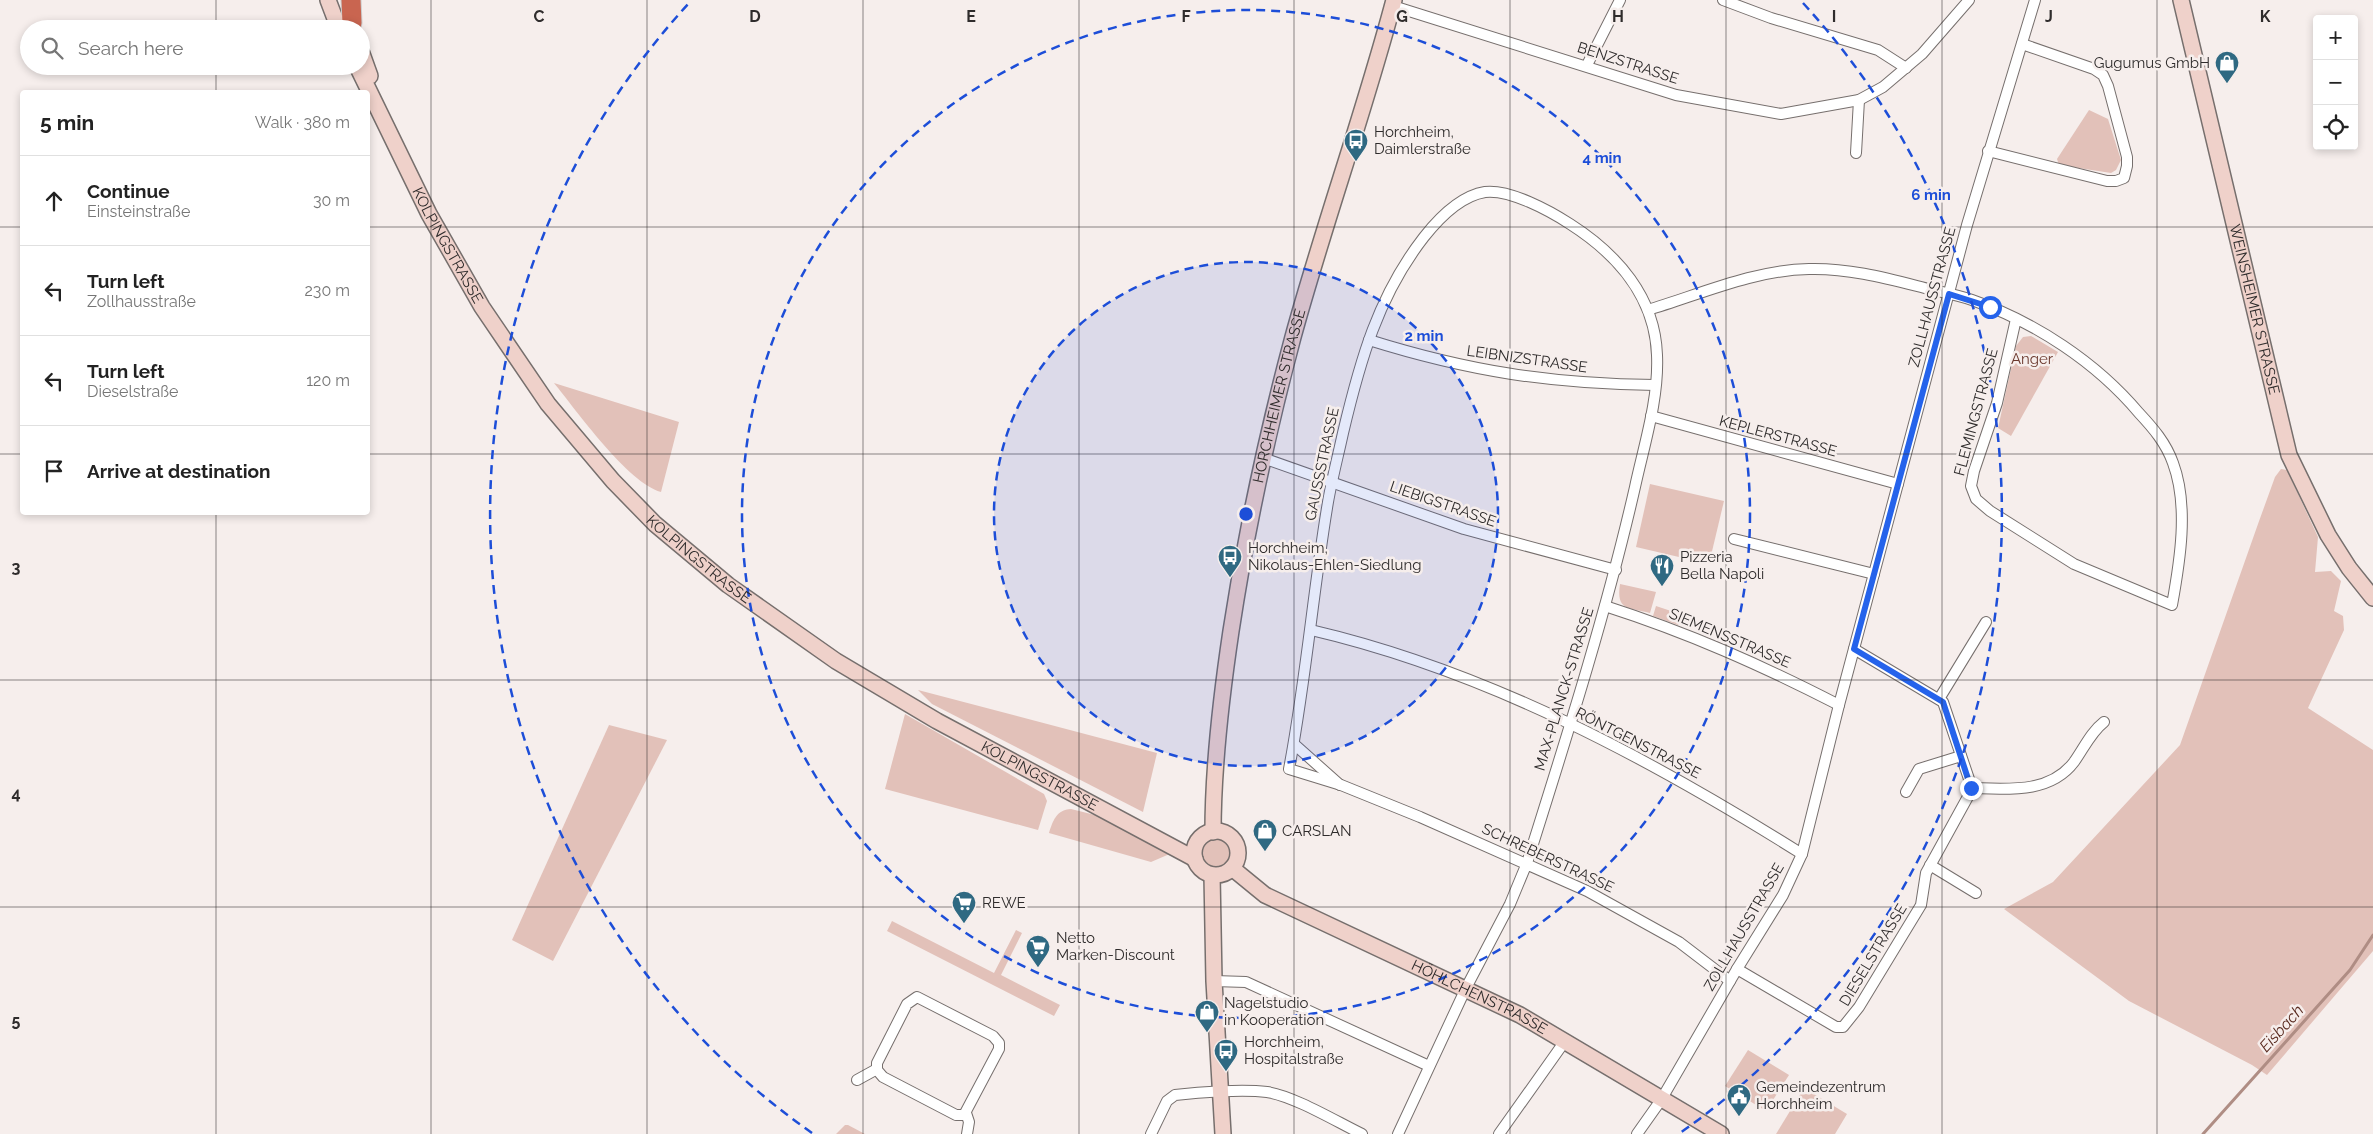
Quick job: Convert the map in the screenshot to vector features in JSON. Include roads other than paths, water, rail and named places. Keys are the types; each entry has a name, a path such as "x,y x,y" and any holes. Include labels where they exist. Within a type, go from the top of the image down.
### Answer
{"highway":[{"path":"349,20 350,0"}],"main road":[{"path":"328,0 343,20"},
{"path":"344,0 347,20"},
{"name":"WEINSHEIMER STRASSE","path":"2181,0 2289,455 2328,535 2349,568 2373,598"},
{"name":"HORCHHEIMER STRASSE","path":"1206,835 1213,789 1222,694 1243,555 1263,458 1298,319 1394,3"},
{"name":"KOLPINGSTRASSE","path":"361,75 368,90"},
{"name":"KOLPINGSTRASSE","path":"369,75 388,132"},
{"name":"KOLPINGSTRASSE","path":"370,94 434,222 482,307 519,364 548,404 613,482 656,524 728,585 836,661 954,730 1195,859"},
{"path":"1226,833 1235,842 1238,854 1232,868 1225,874 1212,875 1201,869 1195,859 1195,847 1206,835 1226,833"},
{"name":"KOLPINGSTRASSE","path":"1152,835 1184,841 1206,835"},
{"name":"HÖHLCHENSTRASSE","path":"1232,868 1265,895 1466,988 1565,1041 1661,1100 1721,1134"},
{"path":"1212,875 1214,981 1223,1134"}],"street":[{"path":"1587,65 1620,0"},
{"path":"1723,0 1771,18 1878,50 1906,68"},
{"name":"BENZSTRASSE","path":"1394,3 1676,94 1781,114 1859,100 1883,87 1906,68 1969,0"},
{"name":"ZOLLHAUSSTRASSE","path":"1637,1134 1661,1100 1737,969 1783,895 1802,854 1839,705 1988,151 2036,0"},
{"path":"1988,151 2107,181 2116,181 2124,178 2127,166 2126,157 2108,86 2103,75 2094,69 2022,44"},
{"path":"1856,152 1859,100"},
{"name":"GAUSSSTRASSE","path":"1294,744 1332,480 1350,406 1369,340 1388,290 1429,231 1454,206 1477,194 1489,191 1504,194 1538,207 1586,235 1614,258 1627,274 1648,310"},
{"path":"1648,310 1742,280 1807,269 1853,272 1949,294 1984,304 2016,319"},
{"name":"MAX-PLANCK-STRASSE","path":"1398,1134 1466,988 1510,904 1527,863 1569,725 1616,570 1650,416 1657,358 1656,334 1648,310"},
{"name":"FLEMINGSTRASSE","path":"2016,319 2097,369 2132,404 2162,440 2174,463 2180,491 2182,551 2172,605 2074,564 1990,511 1976,498 1971,486 1974,471 1997,403 2016,319"},
{"name":"LEIBNIZSTRASSE","path":"1369,340 1464,366 1517,376 1600,384 1655,385"},
{"name":"KEPLERSTRASSE","path":"1650,416 1898,484"},
{"name":"LIEBIGSTRASSE","path":"1263,458 1332,480 1464,529 1616,570"},
{"path":"1734,539 1874,574"},
{"name":"SIEMENSSTRASSE","path":"1605,606 1714,645 1763,666 1839,705"},
{"path":"1939,698 1986,622"},
{"name":"RÖNTGENSTRASSE","path":"1311,630 1380,648 1433,666 1533,707 1681,781 1802,854"},
{"path":"1854,649 1943,702 1971,788 2011,789 2040,786 2073,764 2094,732 2104,722"},
{"name":"SCHREBERSTRASSE","path":"1341,785 1294,744 1289,769 1341,785 1527,863 1587,891 1679,942 1730,981"},
{"path":"1906,792 1919,769 1960,756"},
{"name":"DIESELSTRASSE","path":"1737,969 1836,1027 1843,1027 1859,1007 1921,905 1924,880 1930,865 1971,788"},
{"path":"1930,865 1976,893"},
{"path":"1214,981 1246,982 1429,1066"},
{"path":"966,1113 956,1115 883,1077 877,1069 877,1063 908,1002 917,997 993,1036 1000,1043 999,1049 966,1113 969,1122 967,1134"},
{"path":"1499,1134 1565,1041"},
{"path":"857,1080 877,1069"},
{"path":"1151,1134 1171,1098 1181,1095 1268,1092 1296,1102 1362,1134"}],"waterway":[{"name":"Eisbach","path":"2203,1134 2350,970 2373,935"}],"place":[{"name":"Gugumus GmbH","path":"2227,84"},
{"name":"Horchheim, Daimlerstraße","path":"1356,162"},
{"name":"Horchheim, Nikolaus-Ehlen-Siedlung","path":"1230,578"},
{"name":"Pizzeria Bella Napoli","path":"1662,587"},
{"name":"CARSLAN","path":"1265,852"},
{"name":"REWE","path":"964,924"},
{"name":"Netto Marken-Discount","path":"1038,968"},
{"name":"Nagelstudio in Kooperation","path":"1207,1033"},
{"name":"Horchheim, Hospitalstraße","path":"1226,1072"},
{"name":"Gemeindezentrum Horchheim","path":"1739,1117"}],"park label":[{"name":"Anger","path":"2032,359"}]}
